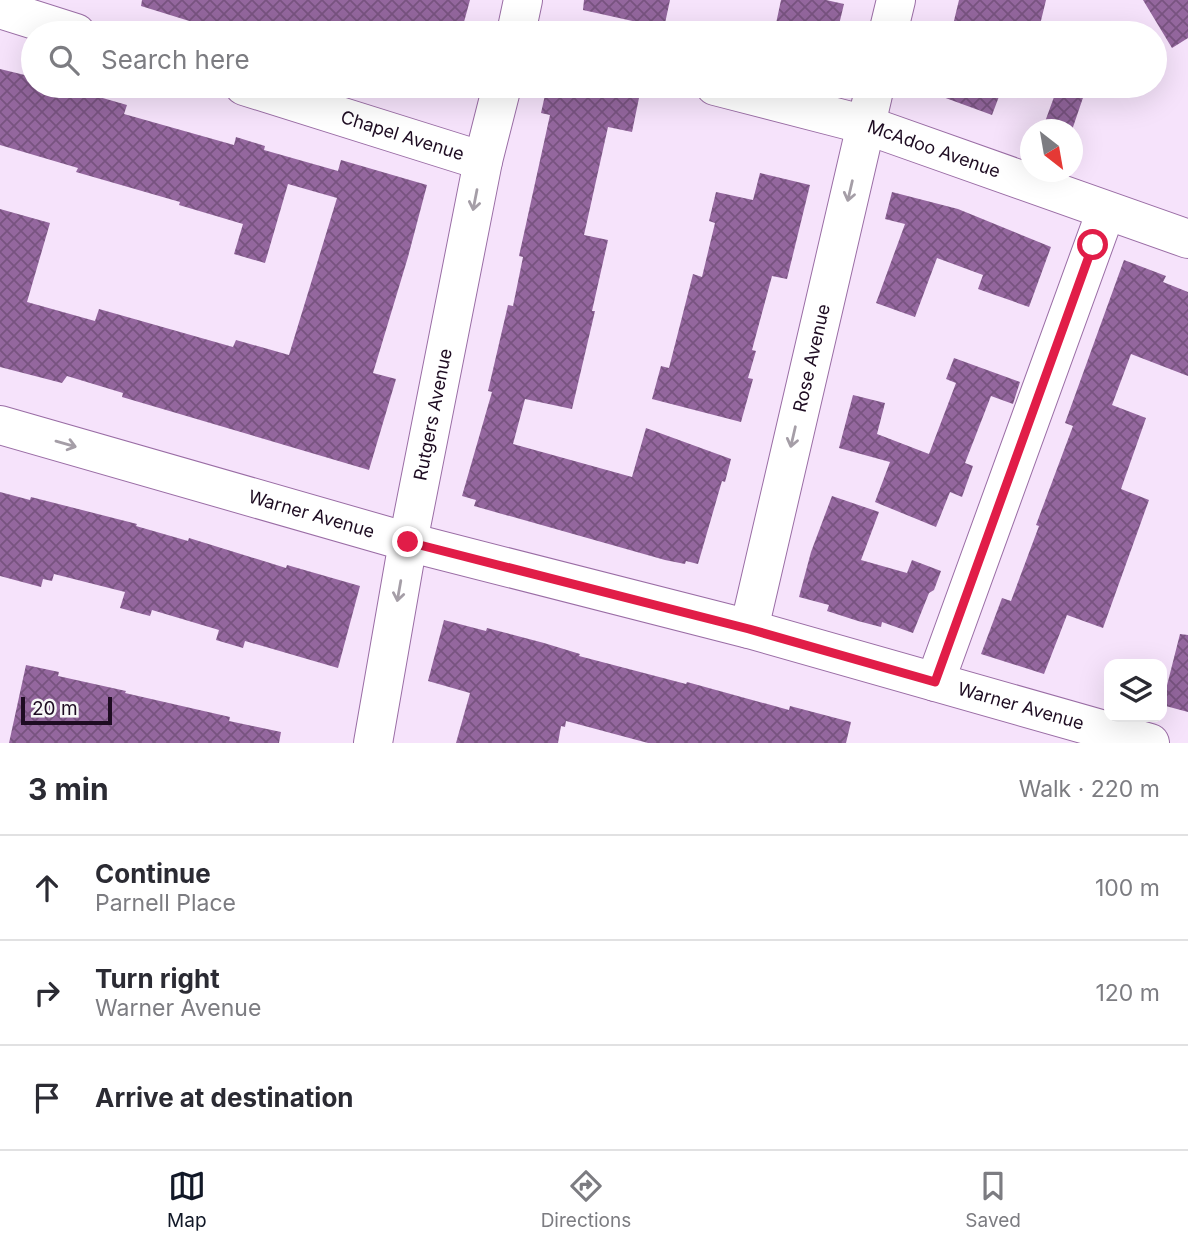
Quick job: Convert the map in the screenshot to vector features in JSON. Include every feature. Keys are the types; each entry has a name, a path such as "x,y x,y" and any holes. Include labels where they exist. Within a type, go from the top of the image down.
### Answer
{"street":[{"path":"519,21 523,0"},
{"path":"891,21 896,0"},
{"path":"0,9 38,21"},
{"name":"Chapel Avenue","path":"282,98 483,161"},
{"name":"Rutgers Avenue","path":"373,743 408,542 483,161 499,98"},
{"name":"McAdoo Avenue","path":"762,98 866,125 1188,239"},
{"name":"Rose Avenue","path":"749,629 872,98"},
{"path":"935,682 1106,211"},
{"name":"Warner Avenue","path":"0,425 408,542 749,629 1150,743"}],"building":[{"path":"142,0 470,0 464,21 189,21 141,6"},
{"path":"584,0 670,0 666,21 632,21 583,10"},
{"path":"781,0 826,0 844,4 840,21 777,21"},
{"path":"959,0 1046,0 1041,21 954,21"},
{"path":"1143,0 1188,0 1188,38 1172,48 1167,40 1167,21 1156,21"},
{"path":"0,69 21,74 21,98 103,98 127,105 124,114 234,145 236,137 265,146 264,150 338,171 341,160 427,185 373,373 396,379 369,470 122,397 123,393 67,376 62,383 0,367 0,209 50,223 27,302 95,321 99,309 233,347 236,340 289,355 337,198 288,184 265,263 234,254 243,224 179,205 180,202 76,172 78,168 0,145"},
{"path":"544,98 639,98 632,132 608,127 584,235 608,240 572,409 525,399 513,444 632,477 646,428 731,459 698,564 665,560 474,506 476,500 462,496 492,392 488,391 508,305 513,306 523,257 519,256 550,115 541,113"},
{"path":"946,98 998,98 992,115"},
{"path":"1054,98 1083,98 1076,119 1046,119"},
{"path":"760,173 810,185 787,279 772,276 752,350 756,351 748,378 753,379 741,422 652,399 661,366 669,368 693,274 702,277 715,223 709,221 716,192 753,200"},
{"path":"892,192 958,209 1051,247 1029,307 978,289 983,275 937,258 915,317 876,303 905,224 885,219"},
{"path":"1124,260 1166,276 1163,282 1188,292 1188,376 1131,354 1112,405 1146,418 1121,489 1149,500 1103,628 1067,615 1044,674 981,654 1002,598 1011,601 1039,526 1036,525 1073,426 1065,423"},
{"path":"954,358 1020,382 1013,404 991,396 965,463 973,466 962,497 950,492 936,527 875,502 890,462 839,448 853,395 885,403 877,434 929,454 956,383 946,379"},
{"path":"0,492 30,500 31,497 137,524 136,526 188,541 189,538 286,568 287,565 360,586 338,668 245,641 243,648 216,640 219,630 152,610 150,616 120,608 125,592 54,574 52,581 43,579 41,587 0,576"},
{"path":"832,496 879,512 861,560 907,573 912,560 941,571 913,633 882,622 881,627 858,621 827,611 829,605 799,597 811,552"},
{"path":"444,620 486,631 487,628 544,643 580,654 579,656 789,710 790,706 851,722 846,743 648,743 566,721 565,727 561,726 558,743 456,743 470,693 428,681"},
{"path":"1180,634 1188,635 1188,712 1167,706 1167,685"},
{"path":"26,665 59,672 58,676 230,717 229,721 281,732 279,743 9,743"}],"route":[{"path":"408,542 749,629 935,682 1093,245"}]}
